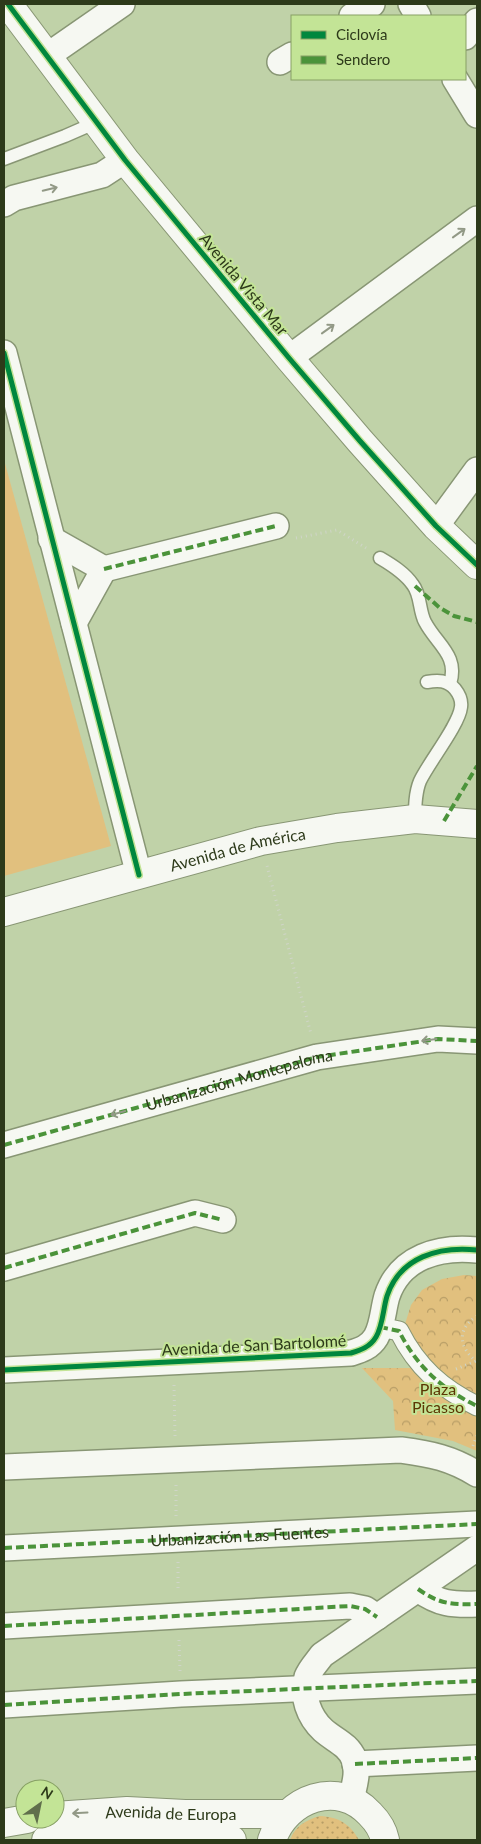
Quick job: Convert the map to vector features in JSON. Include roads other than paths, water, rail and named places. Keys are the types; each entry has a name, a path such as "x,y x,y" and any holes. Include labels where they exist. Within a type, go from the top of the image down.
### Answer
{"street":[{"name":"Avenida Vista Mar","path":"8,4 125,160 289,358 436,526 477,566"},
{"path":"47,56 122,4"},
{"path":"354,15 372,4"},
{"path":"411,4 417,15"},
{"path":"466,36 477,21"},
{"path":"456,80 477,115"},
{"path":"4,204 14,198 102,176 125,160"},
{"path":"289,358 477,219"},
{"path":"4,353 138,875"},
{"path":"436,526 477,470"},
{"path":"52,539 104,569 276,526"},
{"path":"74,623 104,569"},
{"name":"Avenida de América","path":"4,912 260,842 337,828 415,820 477,824"},
{"name":"Urbanización Montepaloma","path":"4,1145 317,1057 438,1039 477,1041"},
{"path":"4,1268 196,1213 223,1220"},
{"name":"Avenida de San Bartolomé","path":"4,1370 351,1353 370,1345 376,1337 386,1298 393,1280 405,1266 429,1254 456,1250 477,1250"},
{"path":"380,1327 399,1331 417,1360 433,1379 461,1398 477,1406"},
{"path":"4,1467 401,1450 437,1456 464,1466 477,1474"},
{"name":"Urbanización Las Fuentes","path":"4,1548 477,1524"},
{"path":"350,1800 356,1780 353,1756 346,1746 324,1731 314,1721 308,1708 307,1677 322,1655 477,1548"},
{"path":"418,1589 431,1598 447,1604 477,1604"},
{"path":"4,1626 350,1606 365,1609 377,1617"},
{"path":"4,1705 181,1694 477,1681"},
{"path":"355,1764 477,1758"},
{"path":"272,1840 276,1828 286,1814 300,1804 316,1797 334,1796 350,1800 365,1809 376,1821 385,1840"},
{"name":"Avenida de Europa","path":"65,1815 127,1811 185,1814 286,1814"},
{"name":"Avenida de Europa","path":"46,1840 84,1835 183,1836 232,1840"}],"lane":[{"path":"4,159 97,122"},
{"path":"380,558 398,570 415,586 425,622 446,649 453,674 450,684"},
{"path":"415,820 416,792 420,781 460,713 458,692 450,684 439,680 427,682"}],"park label":[{"name":"Plaza Picasso","path":"438,1398"}]}
